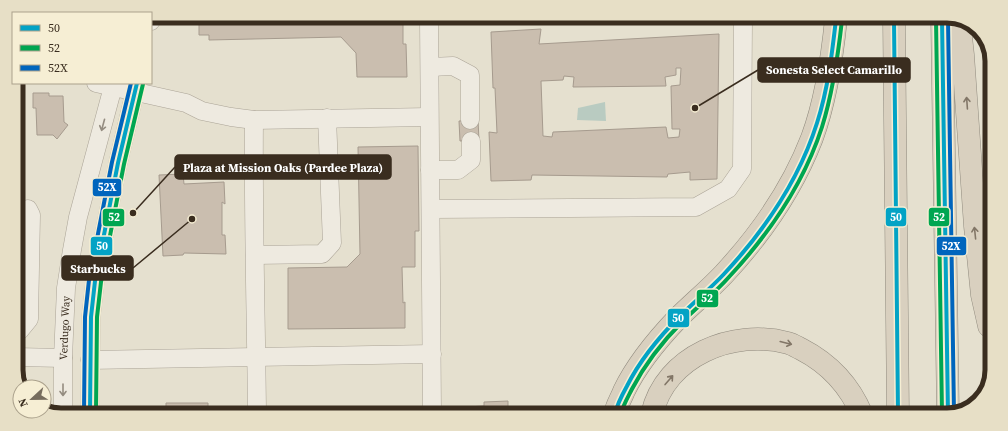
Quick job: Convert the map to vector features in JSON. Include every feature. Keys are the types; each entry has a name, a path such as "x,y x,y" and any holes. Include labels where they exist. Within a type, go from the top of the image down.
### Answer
{"highway":[{"path":"617,408 628,382 643,358 678,318 724,274 762,230 780,203 798,171 812,137 825,94 833,52 836,23"},
{"path":"894,23 898,408"},
{"path":"942,23 948,408"},
{"path":"960,26 964,63 976,233 982,294 985,308"},
{"path":"653,408 666,382 685,362 706,350 726,342 762,339 788,343 810,354 830,368 845,383 859,408"}],"street":[{"path":"429,23 432,408"},
{"path":"430,209 696,207 728,189 742,169 743,23"},
{"path":"430,67 453,66 470,75 470,120"},
{"path":"114,85 136,88 186,103 202,111 254,120 429,117"},
{"name":"Verdugo Way","path":"63,408 63,358 66,288 78,218 114,85"},
{"path":"90,408 91,317 95,281 118,163 136,88"},
{"path":"255,255 322,254 332,244 327,118"},
{"path":"254,120 257,408"},
{"path":"430,170 458,170 471,160 471,141"},
{"path":"23,326 29,319 31,215 28,209"},
{"path":"90,360 432,354"},
{"path":"23,357 63,358"}],"shaded area":[{"path":"605,102 606,121 577,120 578,108"}],"building":[{"path":"199,23 403,23 403,44 406,44 407,77 357,77 356,53 341,37 209,40 209,35 199,35"},
{"path":"541,29 539,44 719,34 717,179 690,180 690,172 668,174 667,177 532,175 531,180 491,181 489,132 497,133 495,88 493,88 491,32","holes":["676,68 681,68 680,85 671,86 672,129 680,129 679,137 668,138 666,127 553,132 552,137 543,136 541,81 563,80 564,76 574,77 573,87 666,86 665,77 676,75"]},
{"path":"33,93 49,93 49,96 63,96 64,122 68,125 57,139 53,135 37,135 36,108 33,108"},
{"path":"478,120 479,140 460,141 459,121"},
{"path":"418,146 419,231 415,231 415,267 402,267 403,303 405,302 405,328 288,329 288,268 347,267 360,254 358,147"},
{"path":"183,174 184,184 224,182 225,204 222,202 222,235 225,235 226,254 184,253 183,255 163,256 159,175"},
{"path":"23,258 24,258 27,309 23,309"},
{"path":"508,401 508,408 467,408 484,406 484,402"},
{"path":"166,403 208,403 208,408 166,408"}],"transit line":[{"name":"50","path":"617,408 632,376 650,349 672,324 719,280 739,258 779,204 800,165 817,123 829,71 836,23"},
{"name":"52","path":"623,408 637,380 655,353 689,315 718,289 744,261 784,207 795,188 806,168 826,114 835,74 842,23"},
{"name":"50","path":"894,23 898,408"},
{"name":"52","path":"936,23 942,408"},
{"name":"50","path":"942,23 948,408"},
{"name":"52X","path":"948,23 954,408"},
{"name":"52X","path":"84,408 85,317 89,280 112,162 131,84"},
{"name":"50","path":"90,408 91,317 95,281 118,163 137,84"},
{"name":"52","path":"96,408 97,317 101,282 124,164 143,84"}],"place":[{"name":"Sonesta Select Camarillo","path":"695,108"},
{"name":"Plaza at Mission Oaks (Pardee Plaza)","path":"133,213"},
{"name":"Starbucks","path":"192,219"}]}
